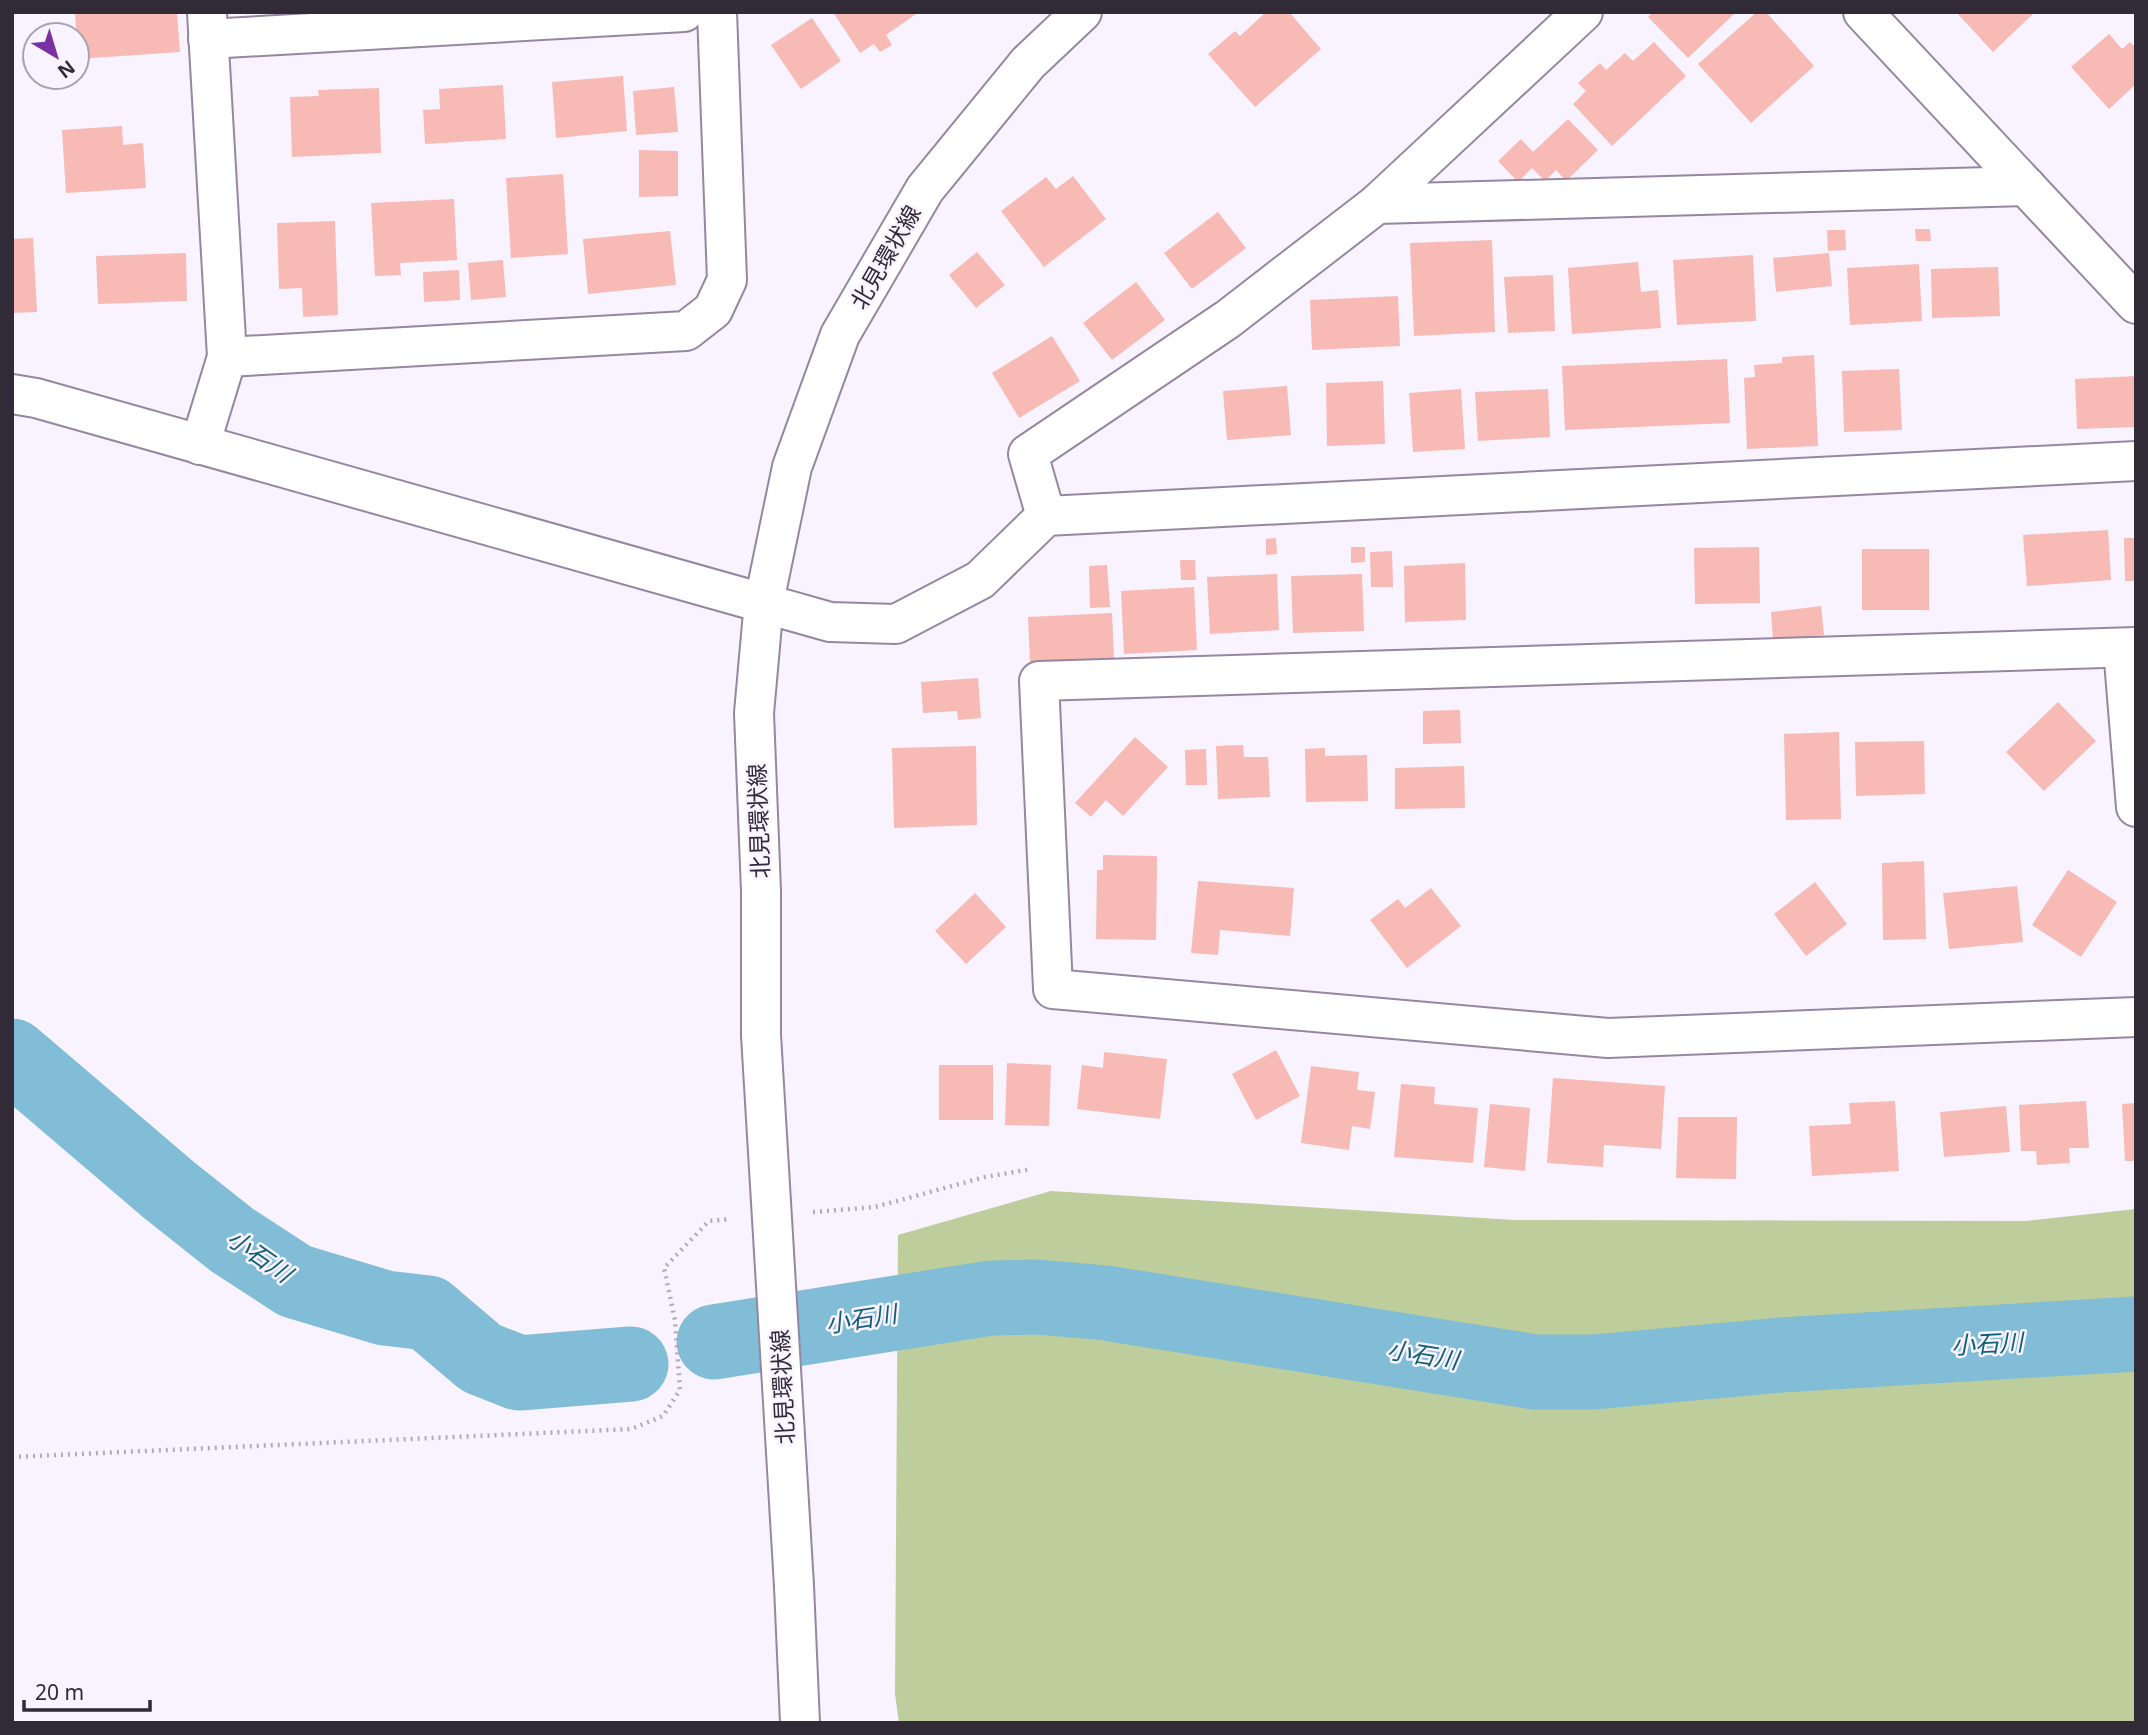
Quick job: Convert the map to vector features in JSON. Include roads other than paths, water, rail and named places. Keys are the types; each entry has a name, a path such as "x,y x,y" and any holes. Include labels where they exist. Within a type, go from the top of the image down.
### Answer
{"street":[{"path":"200,445 227,357 207,25 684,12"},
{"path":"227,357 686,331 713,310 727,279 717,12"},
{"name":"北見環状線","path":"800,1723 761,1035 761,891 754,713 764,602 792,467 840,335 925,189 1028,63 1082,12"},
{"path":"1046,516 1028,454 1228,320 1377,204 1583,12"},
{"path":"1863,12 2136,304"},
{"path":"1377,204 2026,186"},
{"path":"12,394 36,398 830,622 896,624 980,580 1046,516 2136,461"},
{"path":"2136,807 2129,648 1039,681 1053,989 1608,1038 2136,1017"}],"waterway":[{"name":"小石川","path":"12,1056 169,1190 232,1240 295,1281 385,1308 428,1313 481,1358 519,1373 631,1364"},
{"name":"小石川","path":"714,1342 991,1298 1038,1297 1106,1303 1535,1372 1594,1372 1781,1355 2136,1334"}]}
